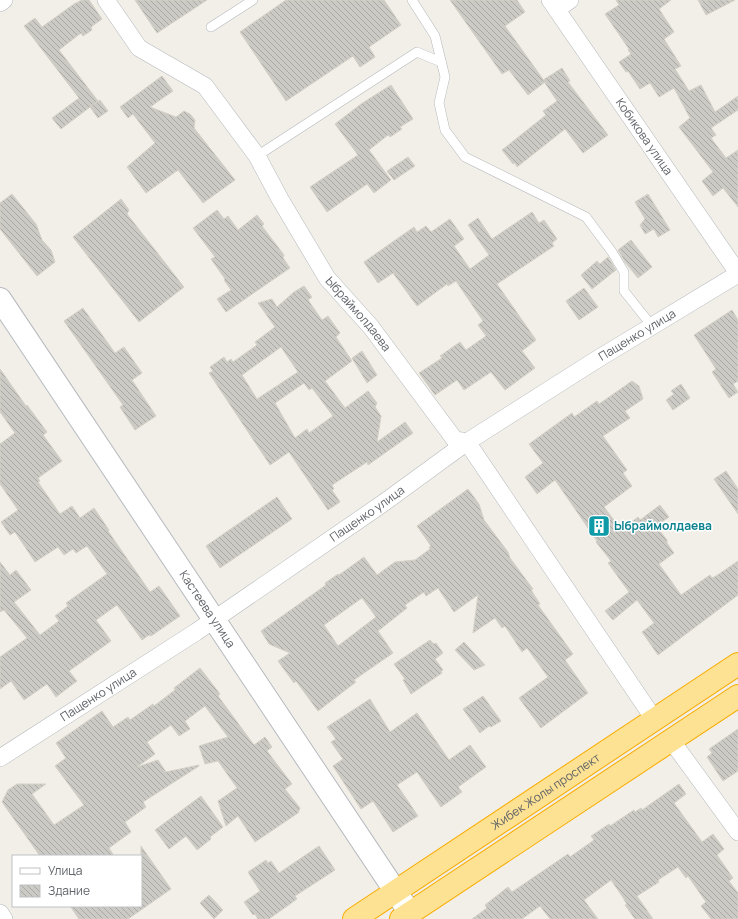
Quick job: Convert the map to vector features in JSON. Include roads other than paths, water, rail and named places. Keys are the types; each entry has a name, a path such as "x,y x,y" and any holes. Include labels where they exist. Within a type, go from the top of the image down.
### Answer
{"highway":[{"name":"Жибек Жолы проспект","path":"354,919 738,664"},
{"path":"408,917 738,696"}],"street":[{"path":"0,3 4,0"},
{"name":"Ыбраймолдаева","path":"106,0 139,48 205,86 257,156 280,199 327,278 371,326 454,440 467,442"},
{"name":"Кобикова улица","path":"559,3 738,274"},
{"name":"Пащенко улица","path":"0,758 196,632 214,618 382,504 467,442 596,360 738,274"},
{"name":"Кастеева улица","path":"0,299 214,618 395,892 408,917"},
{"path":"467,442 654,719"},
{"path":"671,740 738,832"},
{"path":"0,913 4,919"}],"lane":[{"path":"211,27 253,0"},
{"path":"412,0 435,36 445,77 439,103 445,130 465,157 586,217 612,252 624,272 624,291 652,326"},
{"path":"257,156 417,52 441,62"}],"place":[{"name":"Ыбраймолдаева","path":"599,526"}]}
